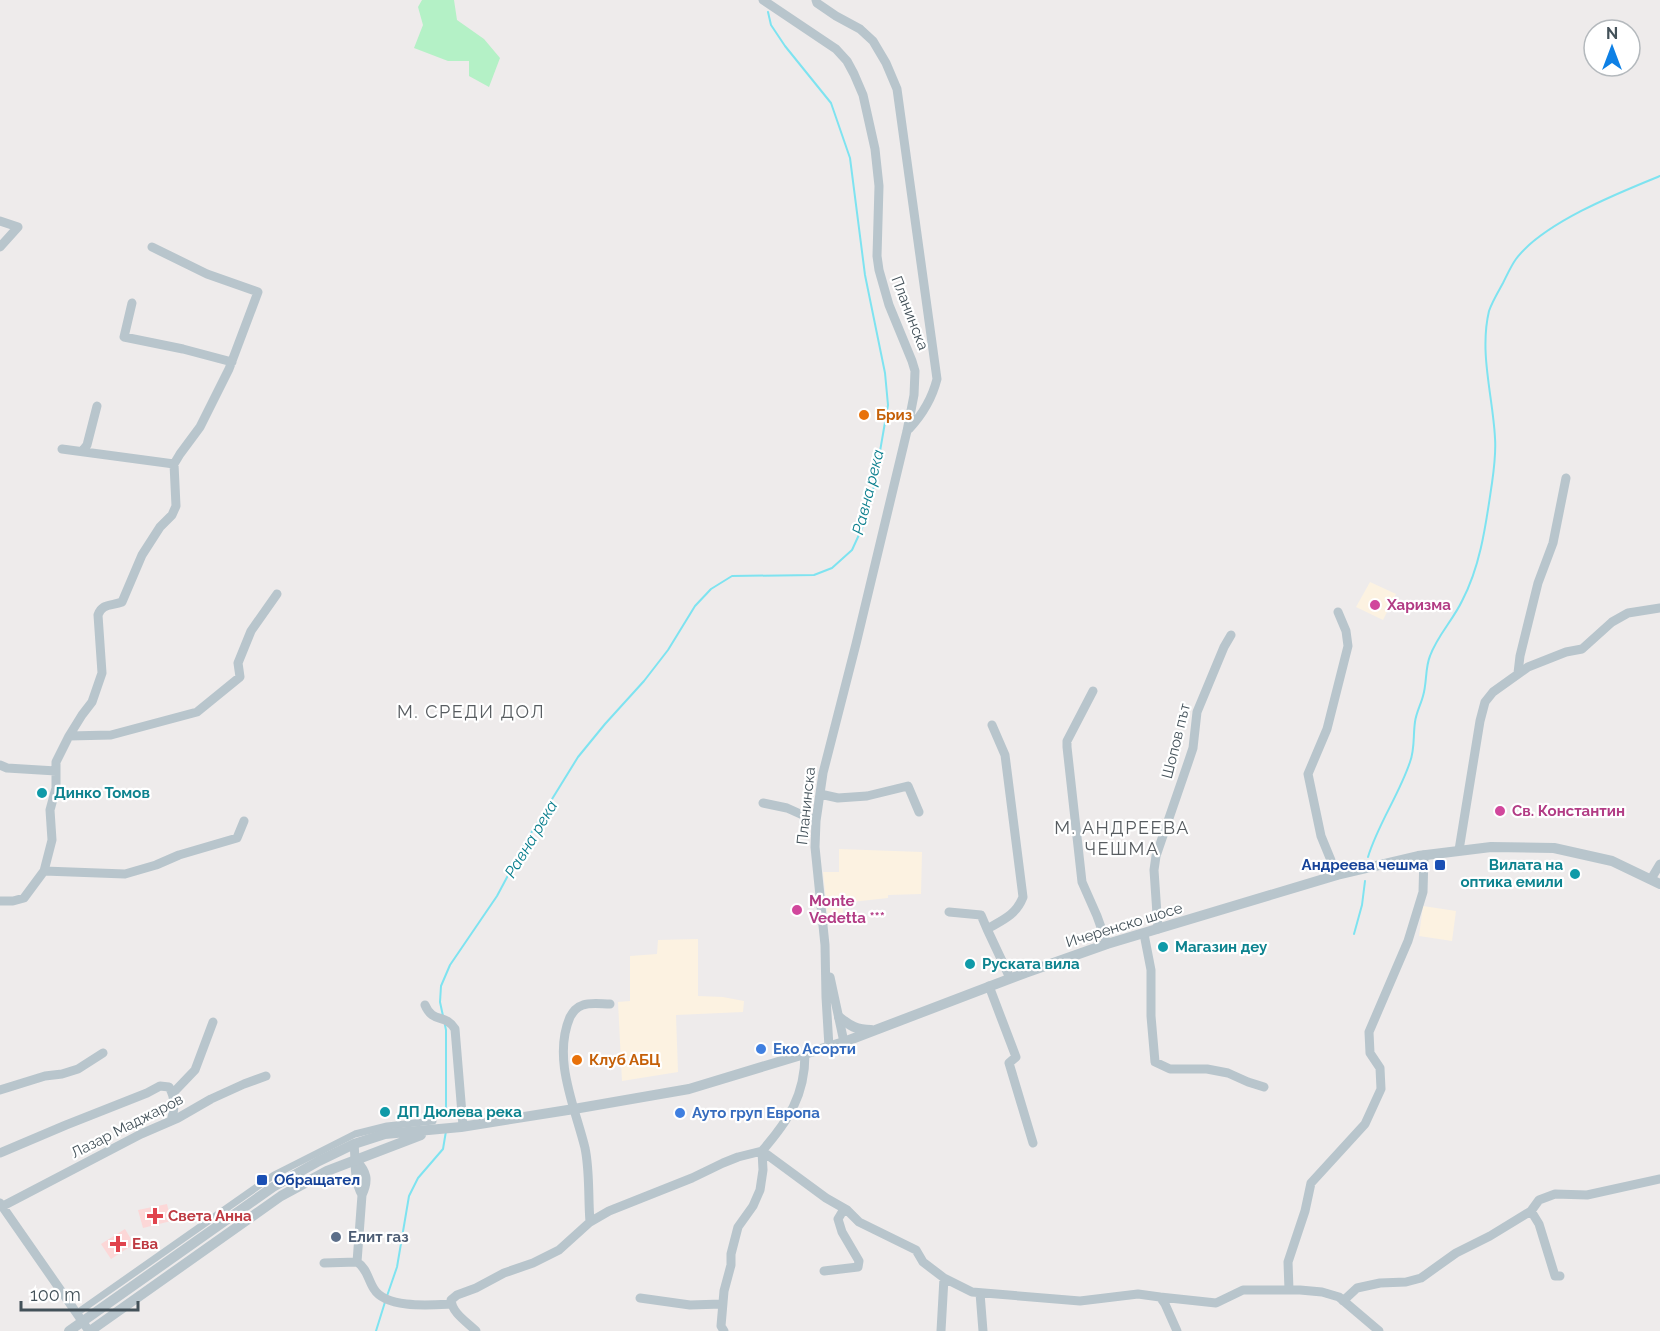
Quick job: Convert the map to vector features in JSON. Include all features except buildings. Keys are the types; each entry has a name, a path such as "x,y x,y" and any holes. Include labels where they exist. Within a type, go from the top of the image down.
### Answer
{"street":[{"name":"Планинска","path":"763,0 836,49 851,68 863,95 875,148 879,186 877,256 879,270 889,305 915,371 914,395 907,431 823,773 816,821 815,848 826,961"},
{"path":"816,0 836,16 860,29 873,41 897,89 937,380 920,417 907,431"},
{"path":"0,221 18,227 0,247"},
{"path":"0,901 13,902 24,898 44,871 51,840 50,810 56,788 56,762 69,736 93,702 102,673 98,615 100,609 105,605 122,602 142,555 160,527 172,515 176,506 174,464 200,427 232,362 258,292 207,274 152,247"},
{"path":"132,303 124,337 232,362"},
{"path":"83,450 87,446 97,406"},
{"path":"63,449 174,464"},
{"path":"1518,673 1538,583 1554,543 1566,478"},
{"path":"69,736 111,735 197,712 240,677 238,663 251,631 277,594"},
{"path":"1459,850 1480,721 1485,702 1493,692 1528,667 1566,652 1582,649 1612,622 1628,613 1660,608"},
{"path":"1337,875 1321,836 1308,774 1327,729 1348,646 1346,631 1338,612"},
{"name":"Шопов път","path":"1158,929 1154,870 1156,856 1190,760 1197,712 1231,635"},
{"path":"1093,692 1067,741 1067,747 1082,882 1107,944"},
{"path":"987,929 1010,916 1019,908 1023,897 1005,755 992,725"},
{"path":"0,765 7,768 56,771"},
{"path":"820,794 838,798 867,796 908,786 919,812"},
{"path":"763,803 787,808 816,821"},
{"path":"44,871 125,874 237,838 244,821"},
{"name":"Ичеренско шосе","path":"433,1126 462,1126 689,1089 844,1042 1010,978 1107,944 1337,875 1424,855 1491,847 1554,848 1611,861 1655,881"},
{"path":"1289,1290 1288,1262 1305,1211 1311,1183 1365,1124 1381,1089 1380,1068 1370,1053 1369,1032 1408,941 1423,892 1424,855"},
{"path":"1655,881 1660,864"},
{"path":"949,912 981,915 1010,978"},
{"path":"1144,934 1152,970 1155,1062 1170,1069 1207,1069 1228,1072 1264,1088"},
{"path":"826,961 844,1042"},
{"path":"826,961 829,1047"},
{"path":"989,986 1016,1057 1009,1063 1033,1143"},
{"path":"590,1222 585,1149 568,1086 563,1054 564,1040 567,1024 573,1011 581,1005 610,1004"},
{"path":"425,1005 429,1013 448,1020 455,1029 462,1126"},
{"path":"839,1017 850,1027 875,1030"},
{"path":"173,1094 195,1070 213,1022"},
{"path":"0,1090 45,1076 78,1069 103,1053"},
{"path":"476,1331 456,1312 451,1300 457,1295 559,1250 590,1222 609,1212 730,1160 762,1152 789,1117 805,1073 805,1054"},
{"name":"Лазар Маджаров","path":"1,1205 141,1134 244,1084 266,1076"},
{"path":"0,1153 147,1094 160,1086 169,1087 173,1094 175,1108 171,1121"},
{"path":"84,1324 274,1175 355,1134 387,1126 433,1126"},
{"path":"84,1324 273,1186 354,1143 385,1134 433,1126"},
{"path":"69,1331 84,1324 281,1196 327,1171 433,1126"},
{"path":"354,1143 356,1160 354,1170 357,1187 362,1195 357,1262"},
{"path":"762,1152 859,1222 916,1250 923,1262 944,1278 972,1292 1080,1301 1137,1294 1216,1304 1243,1290 1322,1292 1339,1297 1379,1331"},
{"path":"724,1331 721,1326 722,1304 731,1265 731,1254 738,1227 753,1206 760,1190 763,1170 762,1152"},
{"path":"1343,1301 1357,1288 1421,1278 1456,1253 1531,1211 1539,1200 1555,1194 1587,1195 1660,1179"},
{"path":"1,1205 84,1324"},
{"path":"825,1271 858,1267 858,1261 838,1220 844,1209"},
{"path":"1531,1211 1539,1224 1555,1276 1560,1276"},
{"path":"324,1263 357,1262 362,1265 375,1290 386,1299 425,1305 452,1304"},
{"path":"941,1331 944,1278"},
{"path":"980,1293 983,1331"},
{"path":"1160,1297 1177,1331"},
{"path":"640,1298 690,1305 722,1304"}],"shaded area":[{"path":"1370,582 1396,594 1383,620 1356,607"},
{"path":"839,849 922,852 921,894 888,895 888,898 843,903 843,917 828,919 823,872 839,872"},
{"path":"1423,906 1456,911 1452,941 1419,936"},
{"path":"698,939 698,996 744,1001 743,1012 676,1015 678,1072 622,1081 618,1002 630,1001 630,956 657,954 658,940"},
{"name":"Света Анна","path":"167,1204 171,1221 143,1228 138,1210"},
{"name":"Ева","path":"125,1229 134,1244 111,1259 101,1244"}],"green space":[{"path":"422,0 454,0 457,20 484,39 500,58 489,87 469,76 469,61 448,61 414,48 423,25 418,7"}],"waterway":[{"name":"Равна река","path":"443,1016 440,1002 441,986 450,965 497,896 528,838 578,757 644,681 668,650 695,606 711,589 732,576 814,575 832,568 852,550 863,526 874,486 888,405 885,373 865,275 850,158 831,103 785,46 771,25 768,12"},
{"path":"1368,857 1412,757 1414,727 1424,691 1430,656 1468,587 1482,544 1495,455 1494,422 1485,343 1486,327 1492,304 1516,259 1544,233 1582,210 1660,176"},
{"path":"1354,934 1362,905 1365,881"},
{"name":"Равна река","path":"445,1025 446,1116"},
{"name":"Равна река","path":"387,1296 397,1267 409,1196 418,1178 443,1149 446,1131"},
{"name":"Равна река","path":"376,1331 385,1302"}],"place":[{"name":"Бриз","path":"864,415"},
{"name":"Харизма","path":"1375,605"},
{"name":"Динко Томов","path":"42,793"},
{"name":"Св. Константин","path":"1500,811"},
{"name":"Андреева чешма","path":"1440,865"},
{"name":"Вилата на оптика емили","path":"1575,874"},
{"name":"Monte Vedetta ***","path":"797,910"},
{"name":"Магазин деу","path":"1163,947"},
{"name":"Руската вила","path":"970,964"},
{"name":"Еко Асорти","path":"761,1049"},
{"name":"Клуб АБЦ","path":"577,1060"},
{"name":"ДП Дюлева река","path":"385,1112"},
{"name":"Ауто груп Европа","path":"680,1113"},
{"name":"Обращател","path":"262,1180"},
{"name":"Света Анна","path":"155,1216"},
{"name":"Елит газ","path":"336,1237"},
{"name":"Ева","path":"118,1244"}],"district":[{"name":"М. СРЕДИ ДОЛ","path":"471,711"},
{"name":"М. АНДРЕЕВА ЧЕШМА","path":"1122,837"}]}
